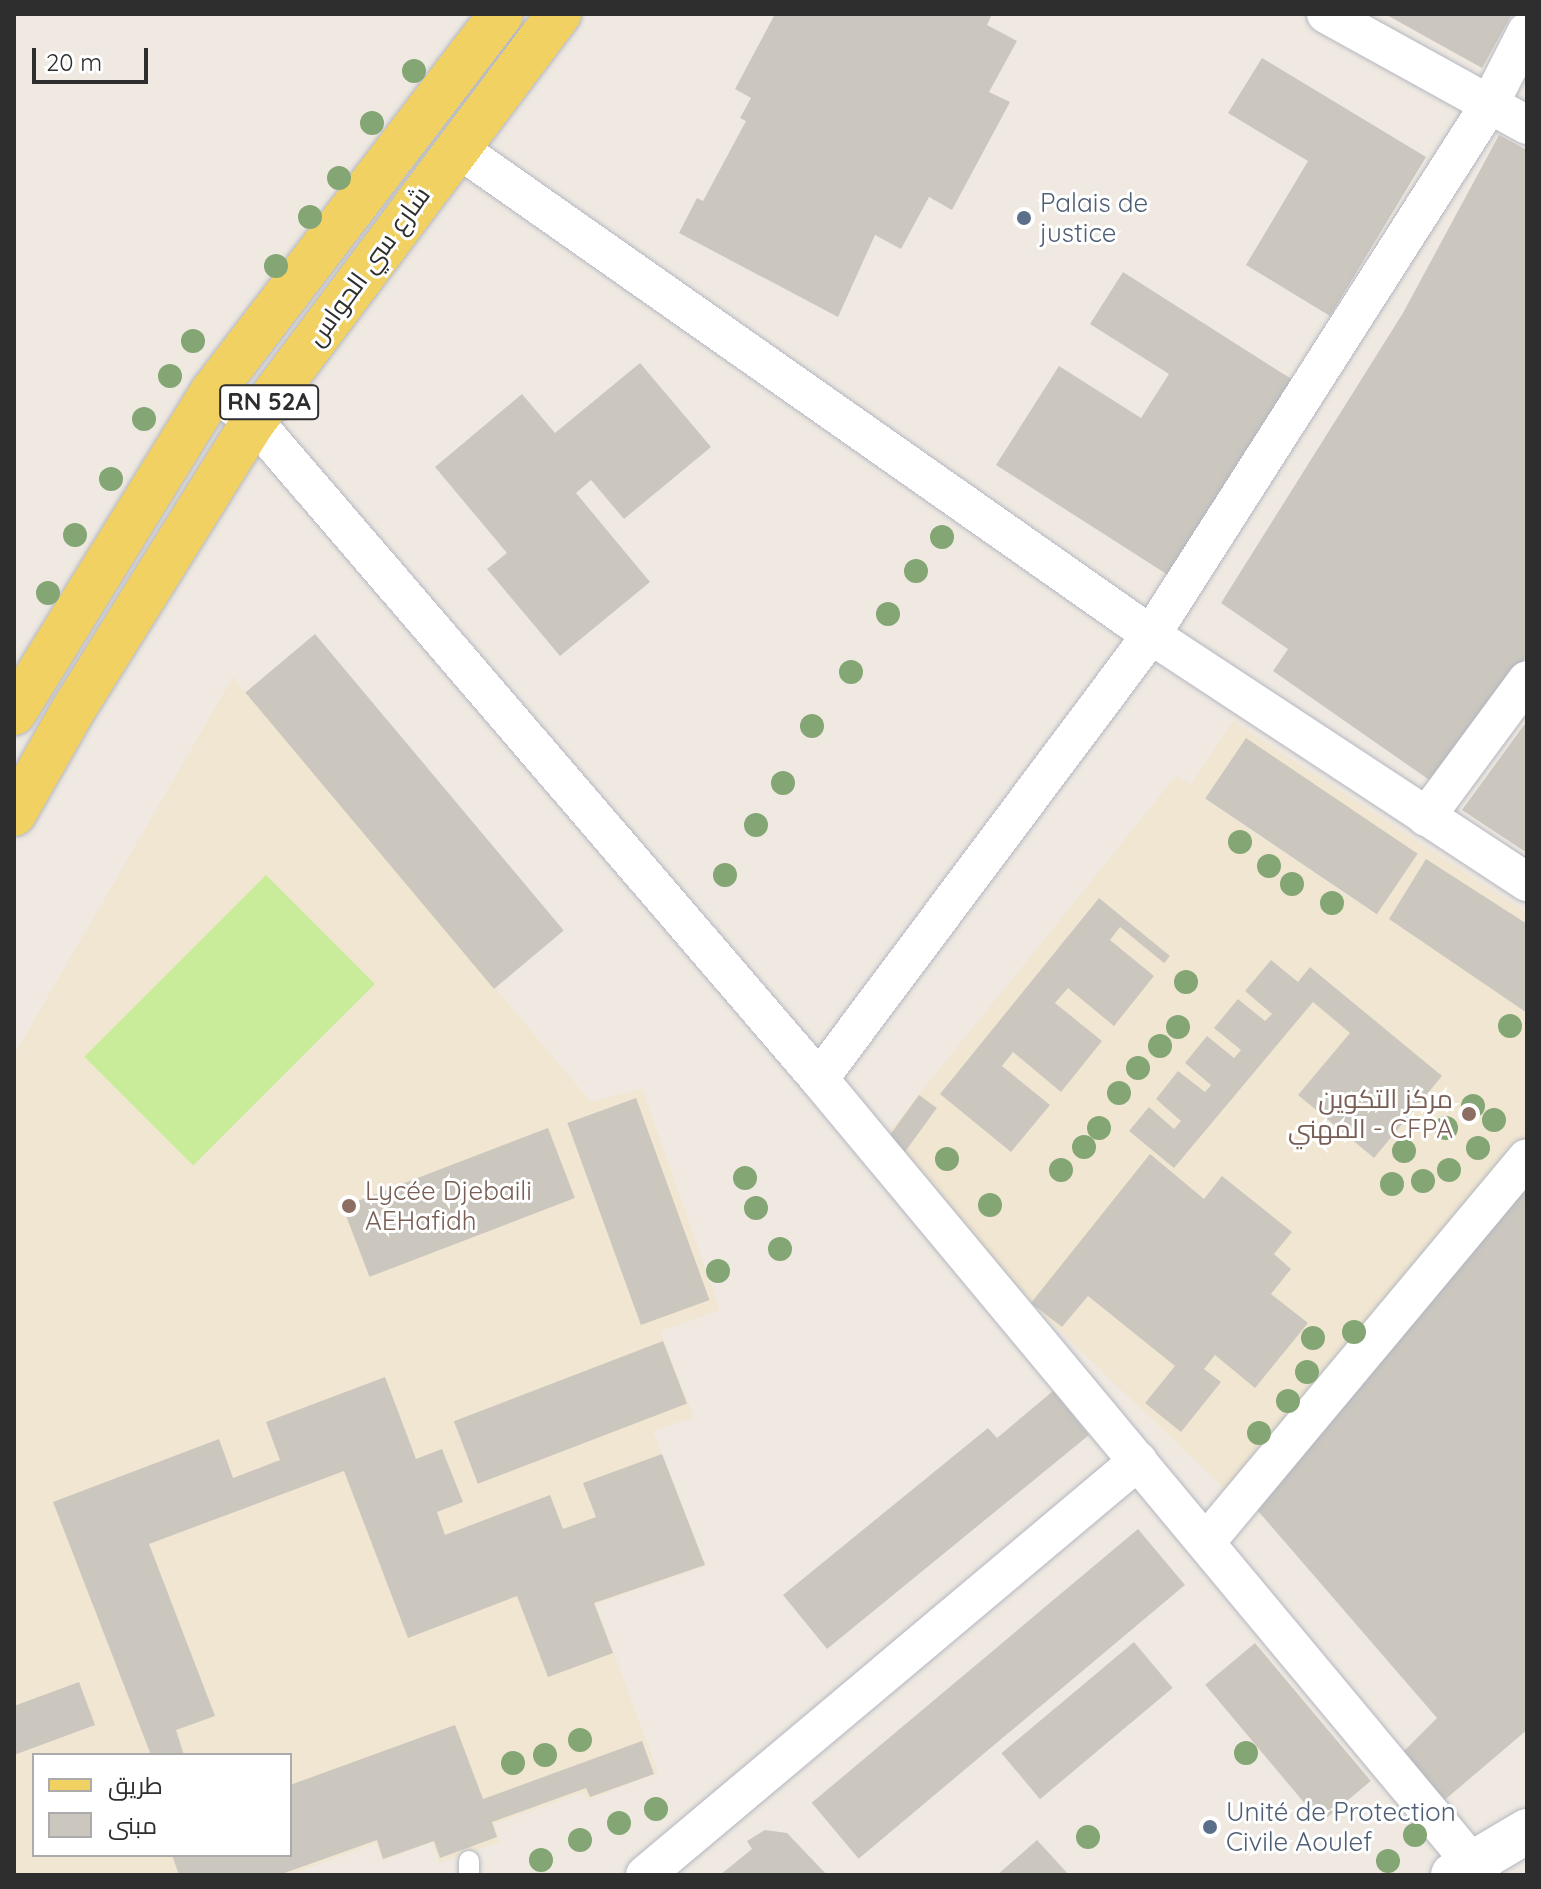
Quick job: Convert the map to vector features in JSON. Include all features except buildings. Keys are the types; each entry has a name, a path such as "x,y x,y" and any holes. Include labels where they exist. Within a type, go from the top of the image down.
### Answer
{"main road":[{"name":"شارع سي الحواس","path":"14,713 213,391 501,14"},
{"name":"شارع سي الحواس","path":"14,814 72,712 254,421 456,147 559,14"}],"street":[{"path":"1326,14 1527,125"},
{"path":"819,1079 1151,635 1489,105 1527,31"},
{"path":"456,147 1151,635 1527,882"},
{"path":"213,391 254,421 819,1079 1206,1542 1469,1871 1527,1831"},
{"path":"1426,817 1527,680"},
{"path":"1206,1542 1527,1158"},
{"path":"645,1875 1138,1461"}],"shaded area":[{"name":"Lycée Djebaili AEHafidh","path":"233,677 591,1102 642,1089 720,1310 660,1331 694,1417 653,1431 706,1566 596,1604 658,1773 587,1800 584,1792 494,1824 500,1842 439,1863 432,1842 383,1861 376,1843 290,1875 14,1875 14,1055"},
{"name":"مركز التكوين المهني - CFPA","path":"1233,721 1527,913 1527,924 1426,859 1389,919 1527,1013 1527,1147 1233,1497 1032,1304 883,1139 1176,776 1191,784","holes":["1246,739 1376,915 1205,799","1099,898 1170,956 1164,962 1120,927 1110,940 1154,976 1113,1025 1068,988 1055,1003 1102,1041 1060,1091 1013,1052 1002,1066 1049,1105 1011,1152 940,1094","1271,960 1298,982 1311,967 1441,1076 1373,1158 1298,1095 1350,1033 1313,1002 1174,1168 1129,1131 1149,1107 1174,1129 1181,1121 1156,1099 1178,1071 1205,1092 1211,1085 1185,1063 1234,1058 1241,1050 1214,1028 1238,999 1265,1021 1272,1014 1245,991","1150,1155 1204,1199 1222,1176 1291,1232 1274,1254 1291,1269 1271,1294 1255,1387 1215,1355 1204,1369 1220,1382 1145,1403 1175,1366 1088,1296 1062,1327 1032,1303"]}],"green space":[{"path":"266,875 375,984 193,1166 84,1057"}],"place":[{"name":"Palais de justice","path":"1024,218"},
{"name":"مركز التكوين المهني - CFPA","path":"1469,1114"},
{"name":"Lycée Djebaili AEHafidh","path":"349,1206"},
{"name":"Unité de Protection Civile Aoulef","path":"1210,1827"}]}
